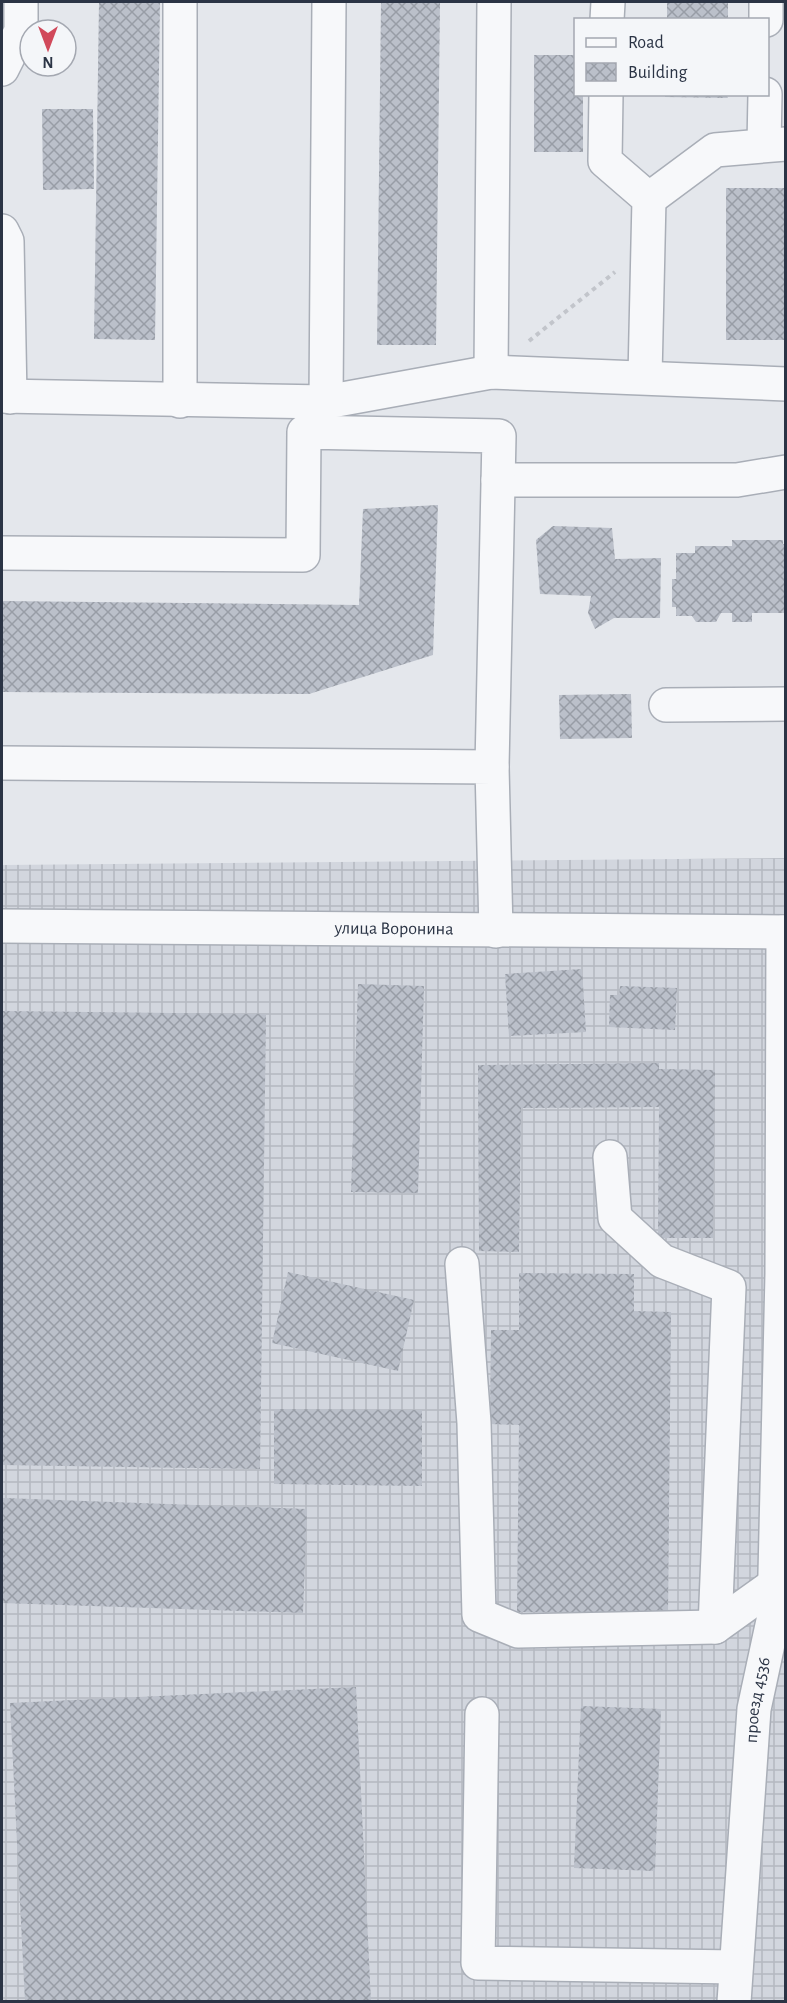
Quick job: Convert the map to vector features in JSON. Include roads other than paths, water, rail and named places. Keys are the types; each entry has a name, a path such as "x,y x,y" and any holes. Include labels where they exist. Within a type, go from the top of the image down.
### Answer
{"street":[{"path":"2,69 21,31 21,2"},
{"path":"180,2 180,401"},
{"path":"326,402 329,2"},
{"path":"491,372 494,2"},
{"path":"608,2 608,18"},
{"path":"766,2 766,18"},
{"path":"606,96 605,161 649,199"},
{"path":"649,199 715,150 775,144 765,96"},
{"path":"645,377 649,199"},
{"path":"2,231 8,241 6,396 326,402 491,372 786,384"},
{"path":"2,553 303,555 304,432 499,436 492,767 496,931"},
{"path":"498,480 737,480 786,472"},
{"path":"666,705 786,704"},
{"path":"2,763 492,767"},
{"name":"улица Воронина","path":"2,926 784,932"},
{"name":"проезд 4536","path":"734,2001 754,1709 774,1616 784,1274 784,932"},
{"path":"610,1157 615,1218 662,1261 729,1287 715,1626"},
{"path":"462,1264 474,1423 479,1615 518,1631 715,1626 774,1585"},
{"path":"482,1714 478,1963 736,1966"}]}
